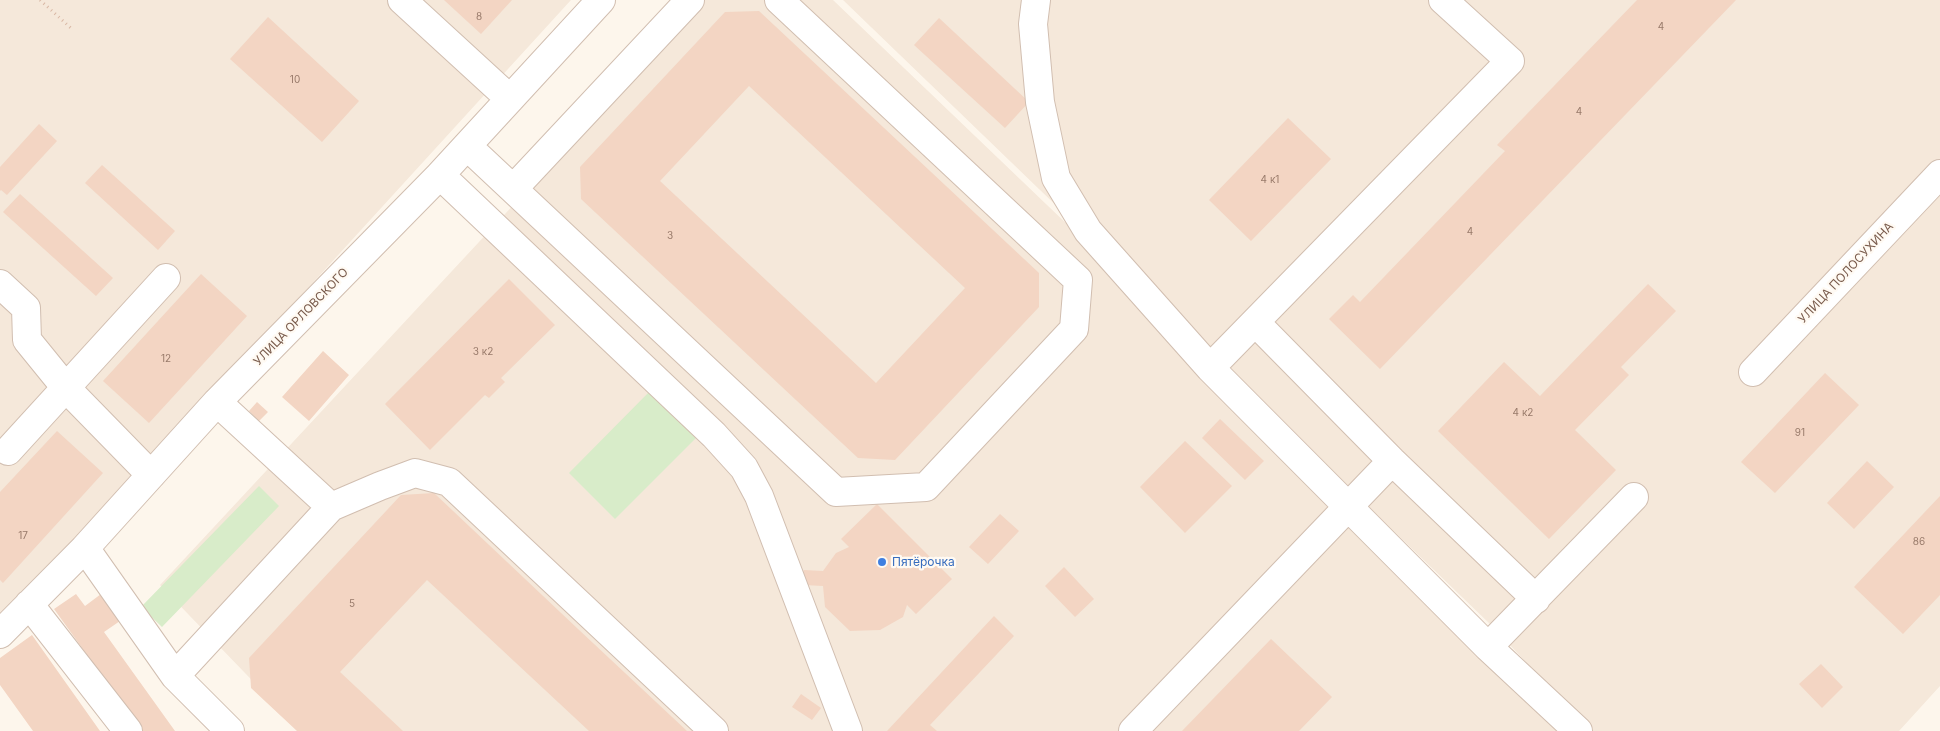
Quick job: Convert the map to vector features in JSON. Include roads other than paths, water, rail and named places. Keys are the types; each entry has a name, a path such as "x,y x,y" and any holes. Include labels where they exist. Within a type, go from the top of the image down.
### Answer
{"street":[{"path":"402,0 510,99"},
{"name":"УЛИЦА ОРЛОВСКОГО","path":"0,634 85,548 217,402 440,176 602,0"},
{"path":"513,189 690,0"},
{"path":"467,146 836,492 926,487 1074,329 1078,280 779,0"},
{"path":"1036,0 1033,24 1040,102 1056,178 1088,231 1210,368 1488,647 1578,731"},
{"path":"1210,368 1510,61 1443,0"},
{"name":"УЛИЦА ПОЛОСУХИНА","path":"1753,372 1940,174"},
{"path":"440,176 714,435 744,468 759,496 848,731"},
{"path":"8,451 166,278"},
{"path":"0,284 26,308 28,340 66,388 151,475"},
{"path":"1256,322 1392,461 1536,599"},
{"path":"217,402 332,507"},
{"path":"1133,731 1392,461"},
{"path":"175,676 332,507 415,473 449,482 714,731"},
{"path":"1488,647 1634,497"},
{"path":"85,548 175,676 230,731"},
{"path":"29,604 128,731"}],"place":[{"name":"Пятёрочка","path":"882,562"}]}
